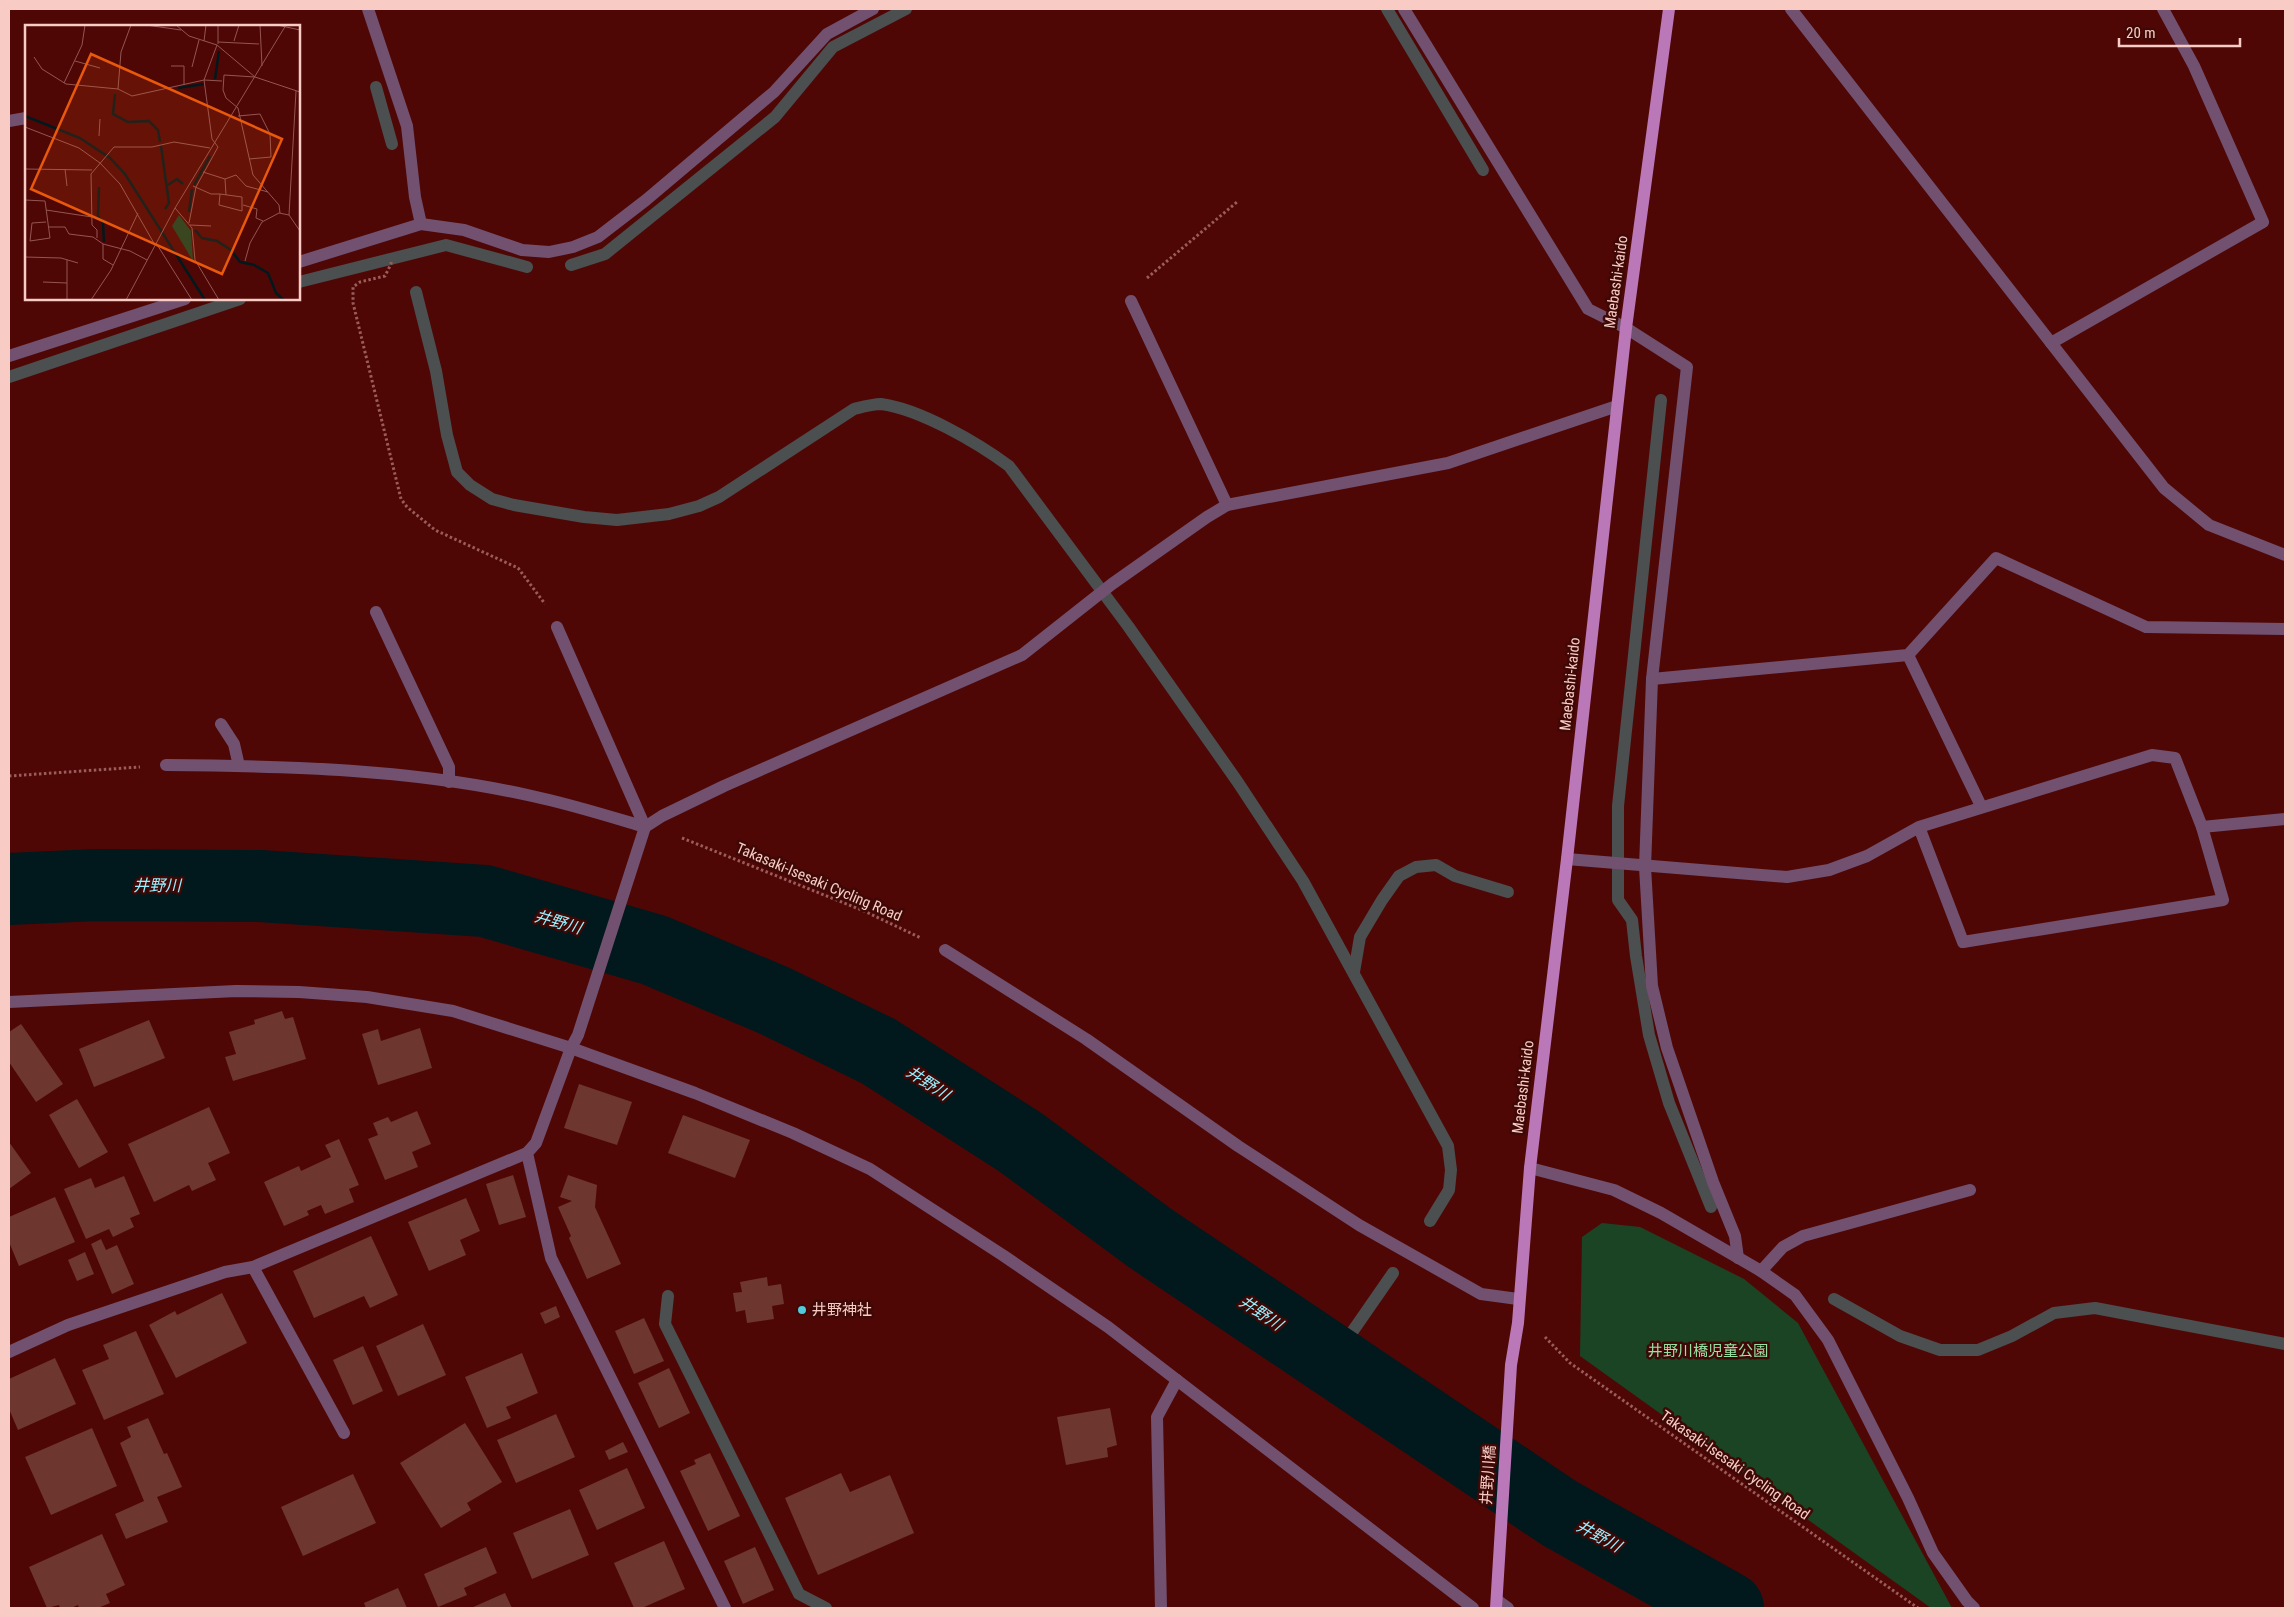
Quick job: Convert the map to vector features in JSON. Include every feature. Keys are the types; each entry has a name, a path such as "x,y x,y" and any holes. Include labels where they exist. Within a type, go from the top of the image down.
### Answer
{"main road":[{"name":"Maebashi-kaido","path":"1511,1365 1518,1323 1518,1299 1530,1168 1567,858 1626,328 1669,9"},
{"name":"井野川橋","path":"1496,1604 1511,1365"}],"street":[{"path":"368,9 408,126 415,197 421,224"},
{"path":"300,262 421,224 464,230 522,250 557,250 573,247 598,236 646,200 774,92 827,34 873,9"},
{"path":"1404,9 1588,309 1626,328 1687,367 1652,679 1645,866 1652,986 1664,1039 1713,1182 1735,1236 1738,1258"},
{"path":"1791,9 2164,488 2209,525 2285,554"},
{"path":"2051,343 2263,222 2194,66 2163,9"},
{"path":"9,121 25,118"},
{"path":"9,356 182,300"},
{"path":"1131,301 1227,505"},
{"path":"9,1352 68,1325 225,1272 253,1267 527,1153 536,1143 571,1048 578,1035 644,832 662,816 724,786 1022,655 1112,584 1227,505 1448,463 1617,406"},
{"path":"1652,679 1908,655 1996,558 2146,627 2285,629"},
{"path":"376,612 449,767 449,782"},
{"path":"557,627 644,832"},
{"path":"1908,655 1981,806"},
{"path":"221,724 234,744 239,766"},
{"path":"1567,858 1787,877 1829,870 1867,856 1919,827 1981,806 2152,755 2175,758 2202,827 2223,900 1963,942 1919,827"},
{"path":"166,765 356,770 449,782 532,796 644,832"},
{"path":"2202,827 2285,819"},
{"path":"945,950 1086,1039 1238,1146 1359,1225 1482,1294 1518,1299"},
{"path":"9,1002 236,991 299,992 367,998 453,1011 571,1048 695,1093 793,1133 870,1169 1068,1300 1177,1380 1473,1608"},
{"path":"527,1153 551,1258 725,1608"},
{"path":"1530,1168 1614,1190 1761,1271 1795,1295 1828,1340 1908,1498 1933,1553 1966,1601 1974,1608"},
{"path":"1761,1271 1782,1247 1803,1236 1970,1190"},
{"path":"253,1267 344,1433"},
{"path":"1162,1608 1157,1417 1177,1380"},
{"path":"1496,1604 1508,1608"}],"path":[{"path":"1131,301 1140,284 1237,202"},
{"path":"391,264 385,276 360,282 353,288 353,303 401,499 407,507 435,530 518,568 542,596 557,627"},
{"path":"9,776 166,765"},
{"name":"Takasaki-Isesaki Cycling Road","path":"683,838 864,911 945,950"},
{"name":"Takasaki-Isesaki Cycling Road","path":"1543,1336 1570,1363 1918,1608"}],"green space":[{"name":"井野川橋児童公園","path":"1602,1223 1640,1227 1744,1279 1798,1323 1952,1608 1931,1608 1580,1356 1582,1237"}],"building":[{"path":"282,1011 285,1019 293,1017 306,1059 233,1081 225,1057 236,1054 229,1032 255,1024 254,1020"},
{"path":"149,1020 165,1058 94,1087 79,1049"},
{"path":"21,1024 63,1084 36,1102 9,1062 9,1032"},
{"path":"420,1028 432,1068 378,1085 362,1034 378,1029 381,1041"},
{"path":"579,1084 632,1102 617,1145 564,1128"},
{"path":"77,1099 108,1152 79,1168 49,1115"},
{"path":"209,1107 230,1153 208,1163 216,1180 192,1191 189,1185 154,1202 128,1144"},
{"path":"417,1111 431,1144 412,1152 418,1167 385,1180 368,1139 378,1135 373,1123 388,1117 391,1122"},
{"path":"683,1115 750,1140 735,1178 668,1153"},
{"path":"339,1139 359,1185 349,1189 354,1202 325,1214 321,1205 307,1211 309,1215 284,1226 264,1182 299,1166 301,1171 331,1157 325,1145"},
{"path":"9,1142 31,1173 9,1189"},
{"path":"513,1175 526,1217 499,1225 486,1184"},
{"path":"568,1175 597,1185 595,1207 621,1264 587,1279 558,1207 572,1201 560,1197"},
{"path":"124,1176 140,1214 130,1218 134,1227 113,1237 109,1229 86,1239 64,1189 91,1178 95,1188"},
{"path":"55,1197 75,1242 19,1266 9,1242 9,1217"},
{"path":"466,1198 480,1231 460,1240 466,1255 429,1271 408,1222"},
{"path":"371,1236 398,1295 370,1308 364,1296 314,1318 293,1271"},
{"path":"101,1239 106,1250 117,1245 134,1284 112,1294 91,1244"},
{"path":"85,1252 94,1274 77,1281 68,1260"},
{"path":"767,1277 768,1286 781,1284 784,1304 772,1306 774,1319 747,1323 745,1310 736,1312 733,1293 742,1292 740,1282"},
{"path":"222,1293 247,1343 176,1378 149,1325 175,1311 177,1315"},
{"path":"556,1306 560,1317 545,1324 540,1313"},
{"path":"644,1318 664,1361 634,1374 615,1331"},
{"path":"423,1324 446,1375 398,1396 376,1346"},
{"path":"136,1331 164,1394 104,1420 82,1370 109,1359 103,1345"},
{"path":"363,1346 383,1391 353,1405 333,1360"},
{"path":"522,1353 538,1393 506,1407 511,1418 487,1428 465,1377"},
{"path":"55,1358 76,1404 18,1430 9,1409 9,1379"},
{"path":"669,1368 690,1413 659,1428 638,1383"},
{"path":"1110,1408 1117,1445 1107,1448 1108,1457 1066,1465 1057,1417"},
{"path":"556,1414 575,1457 516,1483 497,1440"},
{"path":"148,1418 164,1454 167,1453 182,1487 157,1497 168,1522 126,1539 115,1514 144,1501 120,1443 131,1437 127,1427"},
{"path":"465,1423 502,1482 467,1503 471,1510 441,1528 400,1463"},
{"path":"92,1428 117,1486 51,1515 25,1457"},
{"path":"623,1442 628,1452 609,1460 605,1451"},
{"path":"710,1453 740,1516 708,1531 680,1471 696,1464 694,1460"},
{"path":"627,1468 645,1508 597,1530 579,1490"},
{"path":"841,1473 850,1492 890,1475 914,1533 818,1575 785,1498"},
{"path":"353,1474 376,1523 303,1556 281,1507"},
{"path":"570,1509 589,1555 532,1579 513,1533"},
{"path":"102,1534 125,1585 106,1594 110,1603 98,1608 79,1608 78,1605 71,1608 60,1608 59,1605 47,1608 29,1567"},
{"path":"664,1541 685,1589 642,1608 634,1608 614,1563"},
{"path":"486,1547 497,1573 464,1588 467,1595 438,1607 424,1574"},
{"path":"755,1547 774,1590 743,1604 724,1561"},
{"path":"398,1588 407,1608 366,1608 364,1603"},
{"path":"505,1593 512,1608 471,1608"}],"waterway":[{"path":"571,265 605,254 775,117 833,47 906,9"},
{"path":"1387,9 1483,170"},
{"path":"376,87 392,144"},
{"path":"300,282 446,245 527,267"},
{"path":"416,292 436,371 447,435 457,472 470,485 492,499 514,505 584,517 617,520 669,514 699,506 719,497 854,409 878,404 896,407 948,428 1009,466 1128,626 1237,781 1303,881 1448,1146 1451,1170 1449,1190 1430,1221"},
{"path":"9,377 237,300"},
{"path":"1661,400 1618,806 1618,900 1632,920 1649,1035 1669,1103 1711,1207"},
{"path":"1354,972 1360,937 1399,876 1416,867 1436,865 1455,876 1508,892"},
{"name":"井野川","path":"9,889 96,885 260,886 485,901 654,950 773,1000 878,1051 1020,1142 1150,1238 1559,1513 1728,1608"},
{"path":"1332,1361 1393,1273"},
{"path":"668,1296 665,1324 799,1594 826,1608"},
{"path":"1834,1299 1900,1336 1940,1350 1978,1350 2012,1336 2054,1313 2095,1308 2285,1344"}],"place":[{"name":"井野神社","path":"802,1310"}]}
